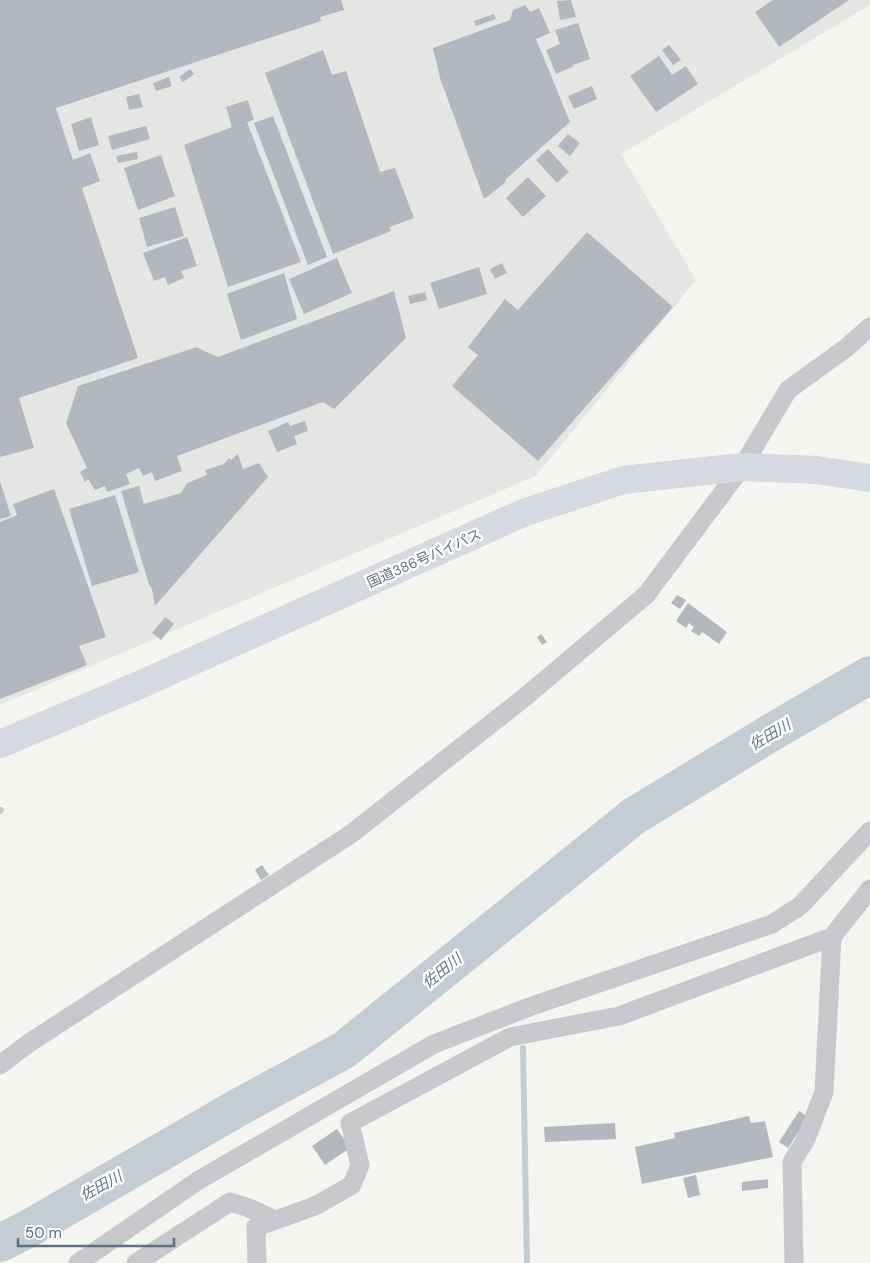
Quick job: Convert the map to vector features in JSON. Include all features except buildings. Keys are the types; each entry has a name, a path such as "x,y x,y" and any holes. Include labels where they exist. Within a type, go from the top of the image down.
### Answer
{"highway":[{"name":"国道386号バイパス","path":"0,744 146,682 523,513 623,480 742,467 816,470 870,478"}],"street":[{"path":"0,1065 29,1043 350,834 525,697 646,595 742,467 788,390 846,348 870,327"},
{"path":"78,1263 199,1180 434,1044 532,1006 772,924 800,906 870,831"},
{"path":"257,1263 256,1227 315,1206 352,1185 360,1165 350,1123 510,1038 618,1016 832,938 870,889"},
{"path":"794,1263 792,1162 806,1139 824,1092 832,938"},
{"path":"136,1263 230,1202 275,1220"}],"shaded area":[{"path":"0,0 870,0 870,5 621,154 696,280 536,476 0,705"}],"waterway":[{"name":"佐田川","path":"0,1243 28,1229 239,1107 344,1050 634,816 870,675"},
{"path":"523,1048 527,1263"}]}
